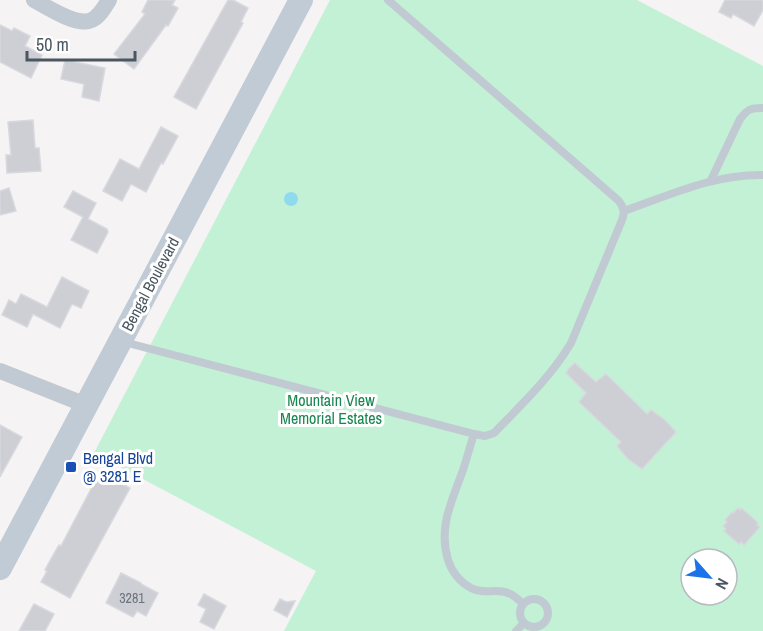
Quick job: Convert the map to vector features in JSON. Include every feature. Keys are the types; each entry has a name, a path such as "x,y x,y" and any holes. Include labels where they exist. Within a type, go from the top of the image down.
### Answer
{"main road":[{"name":"Bengal Boulevard","path":"0,568 301,0"}],"street":[{"path":"34,0 78,22 89,21 99,15 109,0"},
{"path":"0,371 86,405"}],"lane":[{"path":"120,341 485,436 494,433 564,356 624,211 619,201 388,0"},
{"path":"711,180 746,110 763,108"},
{"path":"624,211 711,180 748,174 763,175"},
{"path":"474,434 445,521 446,552 456,575 466,585 482,592 509,593 523,604"},
{"path":"532,599 539,599 547,606 549,612 545,622 540,626 530,627 524,623 520,613 523,604 532,599"},
{"path":"516,631 524,623"}],"green space":[{"name":"Mountain View Memorial Estates","path":"330,0 637,0 763,66 763,631 284,631 316,571 94,453"}],"water":[{"path":"288,192 294,192 298,199 294,206 288,206 284,202 284,196"}],"building":[{"path":"148,0 175,0 172,5 178,8 168,26 166,25 134,69 114,54 145,14 142,12"},
{"path":"228,0 233,0 248,8 241,22 243,23 196,109 174,97"},
{"path":"725,0 763,0 763,10 754,26 733,14 731,18 719,12"},
{"path":"0,25 12,31 14,28 30,36 25,46 42,55 31,78 0,62"},
{"path":"65,60 105,68 99,101 82,97 84,84 61,79"},
{"path":"33,120 35,148 39,148 41,171 7,173 6,155 11,155 8,122"},
{"path":"161,127 178,136 146,192 131,184 122,201 103,191 120,159 139,169"},
{"path":"9,188 16,211 0,215 0,191"},
{"path":"73,191 96,203 88,219 107,229 108,232 97,253 71,240 83,217 64,207"},
{"path":"62,277 89,291 81,308 72,304 60,328 33,314 27,327 2,315 9,300 16,304 21,294 47,307"},
{"path":"575,363 596,382 606,374 647,414 651,410 676,432 642,469 628,459 617,446 621,442 579,402 586,393 566,373"},
{"path":"0,425 22,437 0,477"},
{"path":"100,472 130,488 70,598 41,582 47,571 45,570 59,545 61,546"},
{"path":"738,508 752,517 760,527 744,545 741,542 739,544 724,531 726,529 723,526 727,522 725,520"},
{"path":"121,573 158,593 146,616 137,611 133,617 106,603"},
{"path":"204,594 226,606 214,629 200,622 206,609 198,605"},
{"path":"280,599 286,602 295,601 287,617 274,610"},
{"path":"34,604 54,614 45,631 19,631"}],"place":[{"name":"Bengal Blvd @ 3281 E","path":"71,467"}]}
